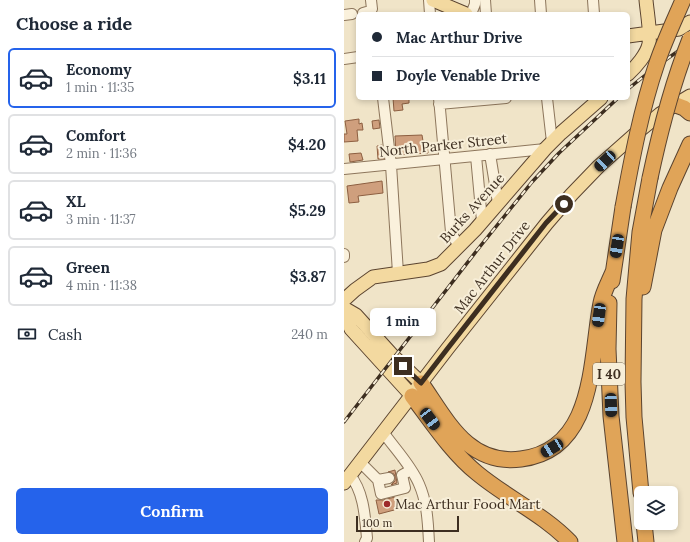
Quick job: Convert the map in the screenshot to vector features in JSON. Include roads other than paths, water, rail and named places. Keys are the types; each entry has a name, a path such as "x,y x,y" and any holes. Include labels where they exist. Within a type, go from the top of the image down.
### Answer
{"highway":[{"name":"I 40","path":"626,542 611,416 609,321 610,296 623,207 634,150 657,62 682,0"},
{"name":"I 40","path":"640,486 634,417 633,347 635,273 640,232 660,131 672,90 690,39"},
{"path":"676,105 684,108 690,113"},
{"path":"633,347 654,230 668,193 690,144"},
{"path":"421,383 457,435 468,445 489,456 502,459 516,460 540,455 565,438 578,420 586,399 601,301 613,272"},
{"path":"412,396 457,454 477,473 545,520 570,542"},
{"path":"645,530 646,542"}],"main road":[{"path":"433,0 461,12"},
{"path":"631,72 648,48 649,41 646,0"},
{"path":"630,36 684,26"},
{"path":"631,72 684,26"},
{"name":"Mac Arthur Drive","path":"347,479 546,223 599,166 634,135 660,114 690,96"},
{"name":"Burks Avenue","path":"344,300 373,277 436,267 442,264 482,221 498,199 560,133 599,100"},
{"path":"344,308 356,315 394,357 421,383"},
{"path":"344,315 352,329 412,396"}],"street":[{"path":"368,12 372,9 371,0"},
{"path":"429,0 430,12"},
{"path":"472,12 475,4 474,0"},
{"path":"485,0 486,12"},
{"path":"540,0 541,12"},
{"path":"593,0 594,12"},
{"path":"344,59 356,57"},
{"path":"383,100 391,165 398,273"},
{"path":"459,247 451,232 439,101 461,100"},
{"path":"547,100 548,146"},
{"name":"North Parker Street","path":"344,169 476,156 548,146"},
{"path":"480,202 498,199 490,154"},
{"path":"476,156 482,221"},
{"path":"383,432 394,476"},
{"path":"360,462 394,476 418,482 423,494 428,524 429,542"},
{"path":"347,479 356,482 364,510 367,538 365,542"}],"railway":[{"path":"630,87 658,65 690,43"},
{"path":"344,422 532,182 559,153 616,100"}],"place":[{"name":"Mac Arthur Food Mart","path":"387,504"}]}
